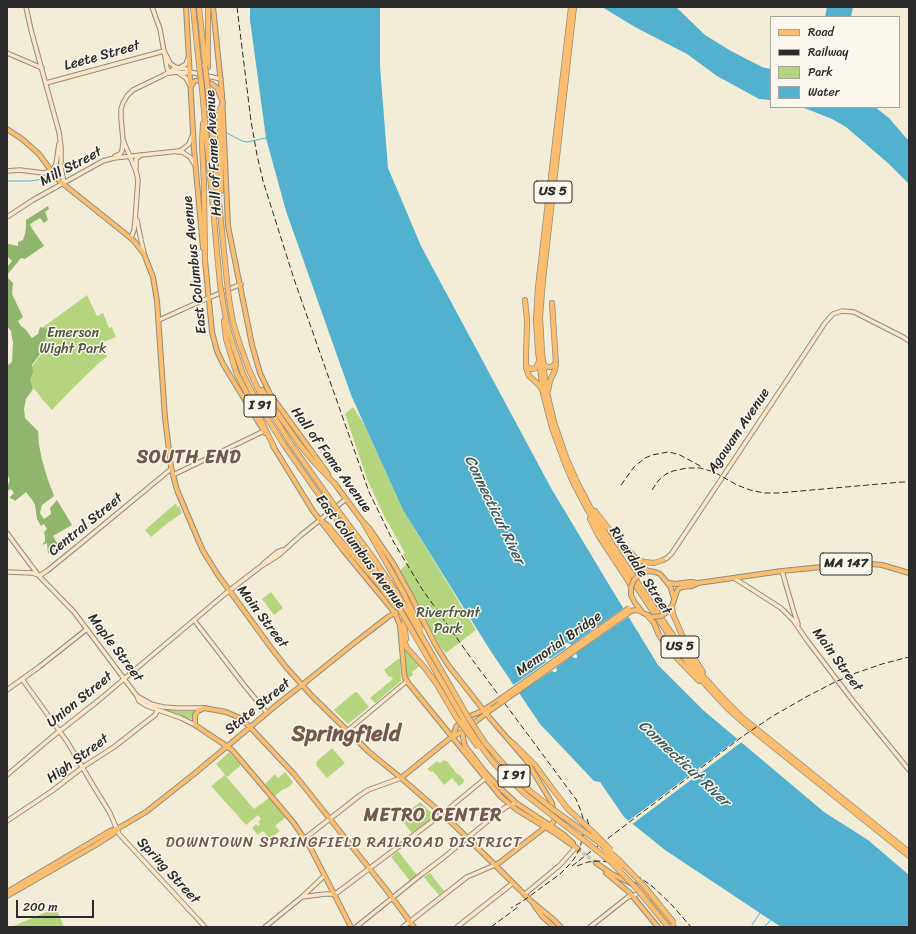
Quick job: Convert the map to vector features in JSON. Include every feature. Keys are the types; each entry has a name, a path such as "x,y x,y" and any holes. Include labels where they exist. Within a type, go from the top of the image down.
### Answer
{"highway":[{"name":"I 91","path":"193,7 220,284 227,325 234,350 252,392 284,445 337,520 368,560 413,632 468,726 498,768 526,795 594,848 615,867 638,890 668,927"},
{"path":"199,7 207,66"},
{"path":"207,66 208,7"},
{"name":"US 5","path":"538,357 536,326 538,287 572,9"},
{"name":"US 5","path":"542,362 540,323 541,293 572,9"},
{"name":"I 91","path":"207,66 226,282 236,332 245,361 258,388 273,415 303,462 372,556 397,593 474,726 491,751 526,788 612,853 651,894 677,927"},
{"path":"221,213 219,111 222,103"},
{"path":"204,109 202,144 205,263"},
{"path":"525,300 527,319 526,365 528,374 543,393"},
{"path":"223,303 225,334 234,365 242,386 274,447"},
{"path":"548,396 549,385 556,362 552,325 552,303"},
{"path":"526,365 530,369 535,369 538,357"},
{"name":"Riverdale Street","path":"538,357 543,393 554,436 566,466 597,525 623,567 692,669 746,725 909,856"},
{"path":"245,361 271,404 294,437 313,461 337,486"},
{"path":"542,362 549,367 554,366 556,362"},
{"name":"Riverdale Street","path":"542,362 554,422 562,448 579,491"},
{"path":"579,491 638,567 649,571"},
{"path":"579,491 596,531 631,587"},
{"path":"320,520 334,532 391,597"},
{"path":"363,522 402,590 416,617 428,647"},
{"path":"624,548 642,561 652,563 663,560"},
{"path":"672,606 673,614 686,645 717,694"},
{"path":"407,648 404,618 411,614 423,620"},
{"path":"648,615 654,622 662,639 672,654 696,678 717,694"},
{"path":"400,625 407,648 436,683 461,725 498,768"},
{"name":"Riverdale Street","path":"717,694 751,724 909,852"},
{"path":"510,741 534,764 566,807 603,841 618,856 625,866"},
{"path":"571,822 622,867 674,927"}],"main road":[{"name":"East Columbus Avenue","path":"186,7 193,131 201,233 212,332 218,354 310,508 395,613 400,625 404,672 407,681 452,737 487,777 516,803 577,848"},
{"name":"Hall of Fame Avenue","path":"213,7 221,79 228,221 249,332 258,368 265,386 277,406 371,531 390,559 435,644 451,669 527,762 552,803 555,819 553,823 547,826"},
{"path":"191,88 192,83 197,80 212,84 217,88 222,103"},
{"path":"7,128 36,150 52,171 57,174 64,183 131,238"},
{"name":"Main Street","path":"131,238 144,254 155,285 159,320 165,418 171,469 180,496 201,546 213,568 272,649 302,685 376,758 401,778 468,838 525,894 540,914 554,927"},
{"name":"MA 147","path":"667,581 671,584 691,582 698,583 782,571 861,563 888,566 909,573"},
{"path":"649,571 658,573 667,581 672,589 674,599 672,606 661,616 648,615 636,610 630,610 632,602 631,587 635,579 640,574 649,571"},
{"name":"MA 147","path":"674,599 679,589 698,583"},
{"path":"631,595 635,603 648,615"},
{"name":"State Street","path":"7,892 110,831 117,829 146,812 190,778 279,703 353,644 395,613 414,603"},
{"name":"Memorial Bridge","path":"485,711 630,610"},
{"path":"195,725 196,713 204,708 220,710 228,713 242,720 250,727 294,774 414,927"},
{"path":"401,778 452,737 465,730 485,711"},
{"path":"452,737 456,726 463,719 485,711"},
{"name":"Maple Street","path":"195,725 228,747 264,786 293,822 310,847 351,927"},
{"name":"East Columbus Avenue","path":"465,730 463,736 465,746 500,795 517,810 547,826"},
{"path":"495,864 499,863 547,826"},
{"name":"State Street","path":"7,896 114,834 117,829"},
{"path":"658,927 624,887 601,869 596,863 612,874 635,884 644,890 674,927"},
{"name":"Main Street","path":"531,902 561,927"}],"street":[{"path":"26,7 56,118 61,147 61,167 64,183"},
{"path":"152,7 160,28 169,73"},
{"path":"164,50 170,63 186,78 191,88"},
{"name":"Leete Street","path":"46,83 164,50"},
{"path":"177,70 187,62 189,50"},
{"path":"7,53 42,68"},
{"name":"Main Street","path":"131,238 136,212 138,182 136,171 123,140 121,113 123,103 133,90 169,73 174,69 177,70"},
{"path":"177,70 186,69 190,72 221,79"},
{"name":"Mill Street","path":"7,217 29,202 97,165 114,158 129,155 179,151 189,144 193,131"},
{"path":"7,170 43,173 52,171 56,164 60,139"},
{"path":"114,158 122,151 123,140"},
{"path":"174,151 182,152 190,157 196,168"},
{"path":"136,171 136,160 142,154"},
{"name":"Main Street","path":"136,212 144,254"},
{"path":"159,320 241,284"},
{"name":"Agawam Avenue","path":"663,560 672,553 825,323 835,313 842,311 854,312 903,336 909,341"},
{"path":"173,475 264,431"},
{"name":"Central Street","path":"39,576 79,546 171,469"},
{"name":"Union Street","path":"7,775 194,620 260,567 279,555 346,499"},
{"name":"Maple Street","path":"7,533 39,576 70,607 137,696 138,700 195,725"},
{"path":"782,571 793,610 801,631"},
{"path":"7,572 32,573 39,576"},
{"name":"Main Street","path":"734,578 781,608 793,620 853,701 909,770"},
{"path":"194,620 267,713"},
{"path":"7,690 87,629"},
{"name":"Spring Street","path":"22,679 60,731 110,813 119,834 205,927"},
{"path":"347,731 407,681"},
{"path":"137,696 160,707 204,708"},
{"name":"High Street","path":"7,821 52,791 128,736 155,715 158,710"},
{"path":"302,897 334,894 442,814 487,777"},
{"path":"304,839 368,790 401,778"},
{"path":"356,927 494,816 516,803"},
{"path":"525,894 560,865 577,848"},
{"path":"403,927 467,877 495,864"},
{"path":"265,927 302,897 324,876"},
{"path":"457,927 513,882"},
{"path":"590,927 628,897 644,890"}],"green space":[{"path":"48,206 49,209 45,212 48,220 44,223 40,218 30,224 44,246 25,259 21,258 7,275 7,267 12,261 7,256 8,244 18,246 18,242 23,240 25,234 26,220"},
{"path":"7,277 13,283 12,294 23,317 18,321 21,326 32,338 38,334 40,327 47,329 43,350 32,365 33,372 30,380 33,389 26,399 24,409 25,418 38,431 42,460 54,496 42,505 40,513 44,519 51,514 50,508 57,500 72,525 53,536 59,546 50,554 48,553 47,543 42,545 45,541 44,532 47,529 44,524 41,526 37,519 33,501 26,492 15,501 10,497 14,493 11,489 7,491 10,480 7,474 7,366 12,362 13,343 11,331 7,326"},
{"name":"Emerson Wight Park","path":"87,295 97,316 103,313 109,328 112,327 116,337 101,343 107,357 73,388 52,410 24,377 46,348 39,339 42,328"},
{"name":"Riverfront Park","path":"353,407 364,424 403,510 476,630 446,653 440,646 400,570 408,563 403,554 405,553 386,520 367,479 345,414"},
{"path":"176,503 177,507 179,506 182,513 151,537 145,530"},
{"path":"271,592 283,608 274,615 262,599"},
{"path":"404,645 421,665 412,672 413,675 409,678 406,672"},
{"path":"400,659 401,681 375,703 370,698 393,679 390,676 389,677 384,670"},
{"path":"355,692 358,693 369,707 348,724 334,710"},
{"path":"162,709 179,711 196,711 193,720"},
{"path":"332,748 345,763 327,778 316,765 316,762"},
{"path":"229,752 241,765 227,777 216,764"},
{"path":"444,760 447,761 464,780 459,786 452,778 444,785 433,771 431,772 427,769 437,761 440,763"},
{"path":"285,772 293,782 290,786 289,785 289,787 282,790 275,796 265,784 275,774 278,778"},
{"path":"225,775 254,809 269,798 286,817 275,826 280,831 270,839 263,831 258,835 252,828 256,824 258,826 260,824 258,822 261,819 258,815 246,825 211,786"},
{"path":"420,802 435,816 412,833 400,818"},
{"path":"398,851 417,875 410,881 391,857"},
{"path":"430,873 444,891 439,895 424,877"},
{"path":"56,908 64,927 11,927"}],"water":[{"name":"Connecticut River","path":"250,7 380,7 380,66 388,168 421,246 551,488 658,665 703,710 824,812 868,840 909,875 909,927 781,927 665,850 624,817 600,782 594,781 540,724 490,650 403,510 351,395 286,211 266,138 250,20"},
{"path":"602,7 676,7 705,35 731,51 762,67 770,69 770,100 759,99 717,76 687,54 635,27"},
{"path":"827,7 853,7 851,16 825,16"},
{"path":"804,108 876,108 889,118 909,140 909,184 889,164 846,127 832,119"}],"pier":[{"path":"625,607 630,616 576,653 577,658 572,656 556,668 556,672 552,671 517,694 512,686 546,662 546,657 550,659 566,648 566,643 571,645"},
{"path":"739,738 743,741 631,825 627,822"}],"waterway":[{"path":"227,133 247,142 266,138"},
{"path":"7,181 30,181 43,179"},
{"path":"752,925 760,913"},
{"path":"764,927 771,920"}],"tunnel":[{"path":"578,849 596,863"}],"railway":[{"path":"237,7 251,121 263,181 294,279 369,492 393,541 422,589 471,658 576,799 581,811 584,822 583,835 580,848 574,859 560,874 511,908"},
{"path":"621,485 634,467 645,458 652,455 668,452 673,453 680,455 702,467"},
{"path":"652,490 658,481 666,474 687,468 700,468 714,472 737,485 764,493 909,482"},
{"path":"572,866 743,736 773,716 833,683 856,673 909,657"},
{"path":"587,819 592,834 601,848 610,858 629,871"},
{"path":"577,866 588,862 600,861 610,862 623,868 653,887 671,904 691,927"},
{"path":"491,927 518,907"}],"district":[{"name":"SOUTH END","path":"189,458"},
{"name":"Springfield","path":"346,735"},
{"name":"METRO CENTER","path":"433,816"},
{"name":"DOWNTOWN SPRINGFIELD RAILROAD DISTRICT","path":"344,843"}]}
